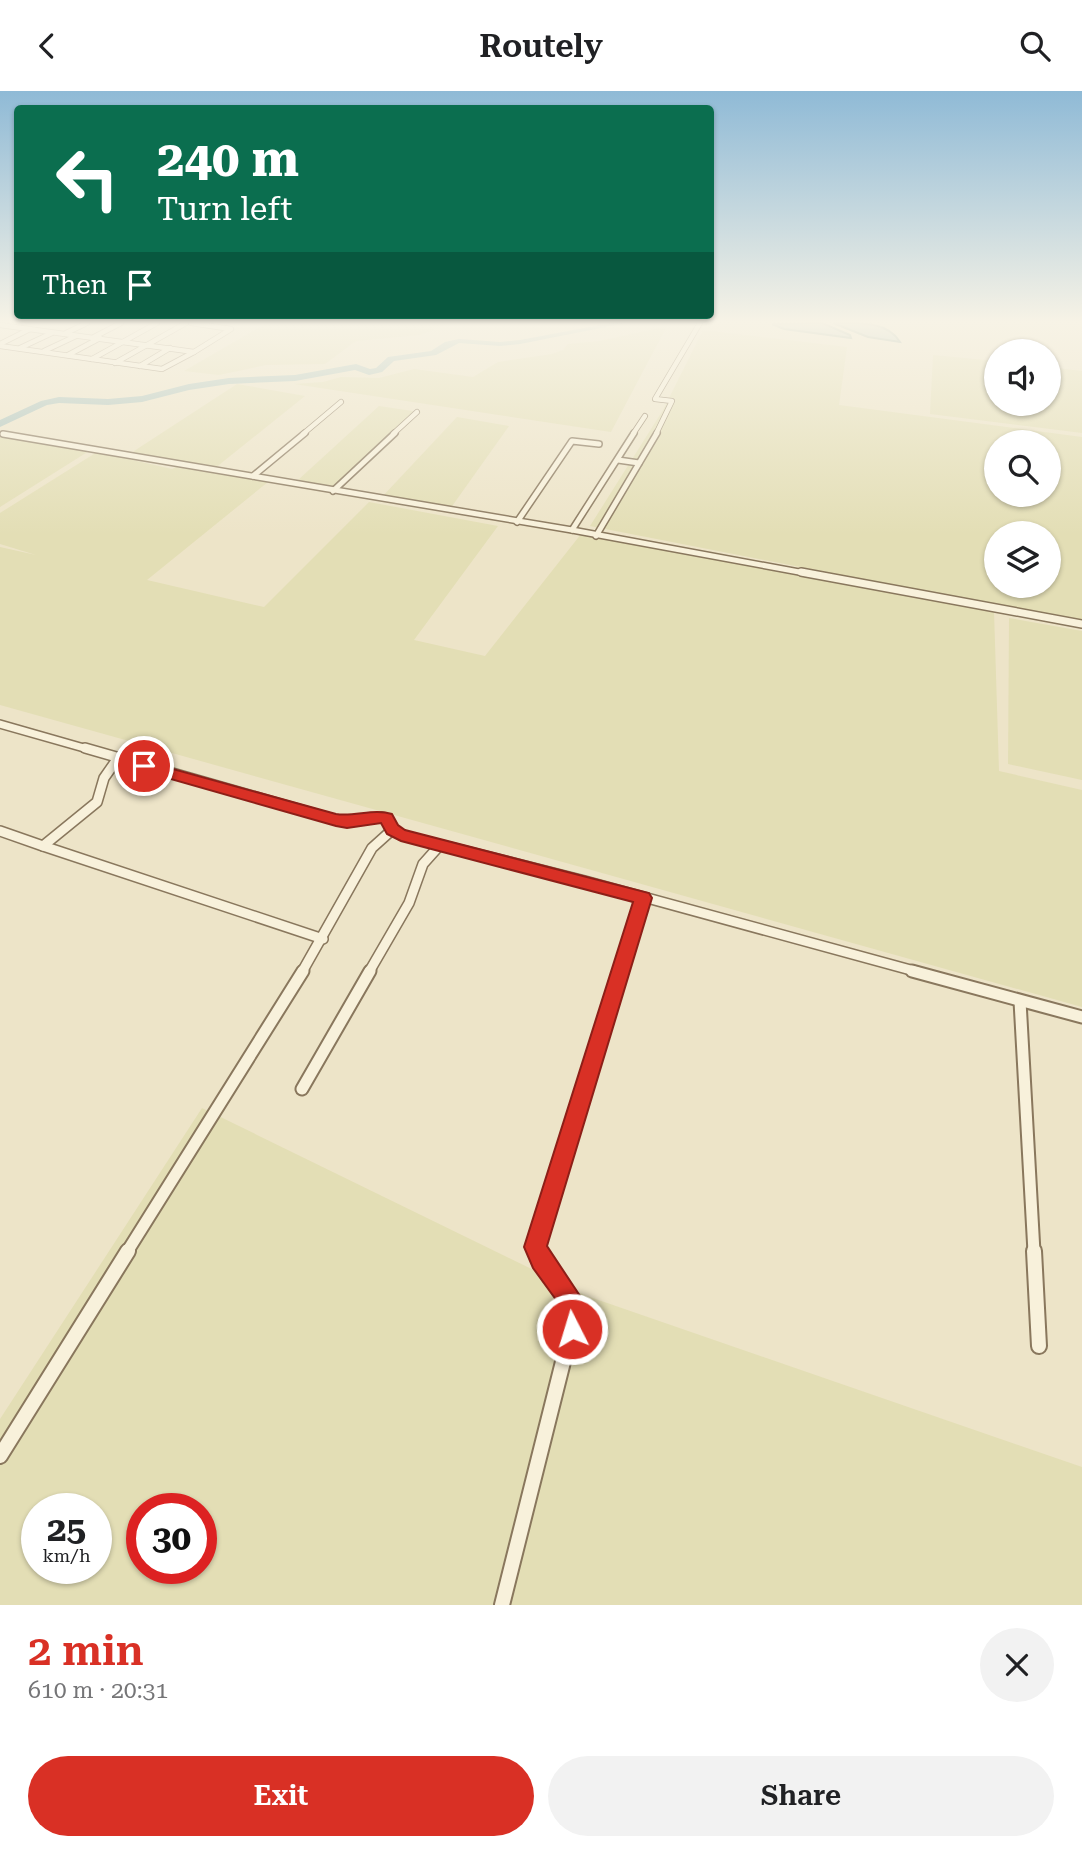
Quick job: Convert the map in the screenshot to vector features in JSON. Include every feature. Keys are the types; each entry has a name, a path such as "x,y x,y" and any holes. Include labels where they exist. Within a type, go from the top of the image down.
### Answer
{"street":[{"path":"655,399 658,394"},
{"path":"596,535 672,401 645,398"},
{"path":"253,476 341,402"},
{"path":"332,491 417,412"},
{"path":"572,530 645,416"},
{"path":"3,434 572,530 1082,624"},
{"path":"517,521 572,441 599,444"},
{"path":"618,460 639,463"},
{"path":"3,727 336,820 347,822 382,817 401,835 1082,1017"},
{"path":"43,846 97,801 104,778 118,758"},
{"path":"0,1456 323,939 372,848 392,829"},
{"path":"0,831 323,939"},
{"path":"302,1089 409,904 423,864 440,845"},
{"path":"502,1605 576,1309 537,1253 536,1247 643,898"},
{"path":"1020,1001 1022,1081 1039,1346"}],"shaded area":[{"path":"222,394 305,396 214,469 131,453"},
{"path":"358,394 631,394 611,432"},
{"path":"671,394 841,394 839,405 1029,430 984,430 984,507 1061,507 1061,434 1082,437 1082,622 590,526"},
{"path":"931,394 984,394 984,416 1061,416 1061,394 1082,394 1082,433 930,414"},
{"path":"379,406 419,412 339,489 297,481"},
{"path":"457,417 509,426 450,509 382,497"},
{"path":"0,431 60,442 89,451 0,507"},
{"path":"97,452 172,469 176,467 268,482 147,580 264,607 369,502 498,526 414,640 485,656 585,529 994,611 999,771 1082,790 1082,1007 0,705 0,547 36,555 0,544 0,513"},
{"path":"1009,618 1082,631 1082,780 1008,764"},
{"path":"202,1108 587,1296 1082,1467 1082,1605 0,1605 0,1419"}],"waterway":[{"path":"0,424 44,403 59,400 108,402 142,399 163,394"}],"route":[{"path":"144,766 336,820 347,822 382,817 387,819 396,834 643,898 536,1247 541,1260 576,1309 572,1329"}]}
